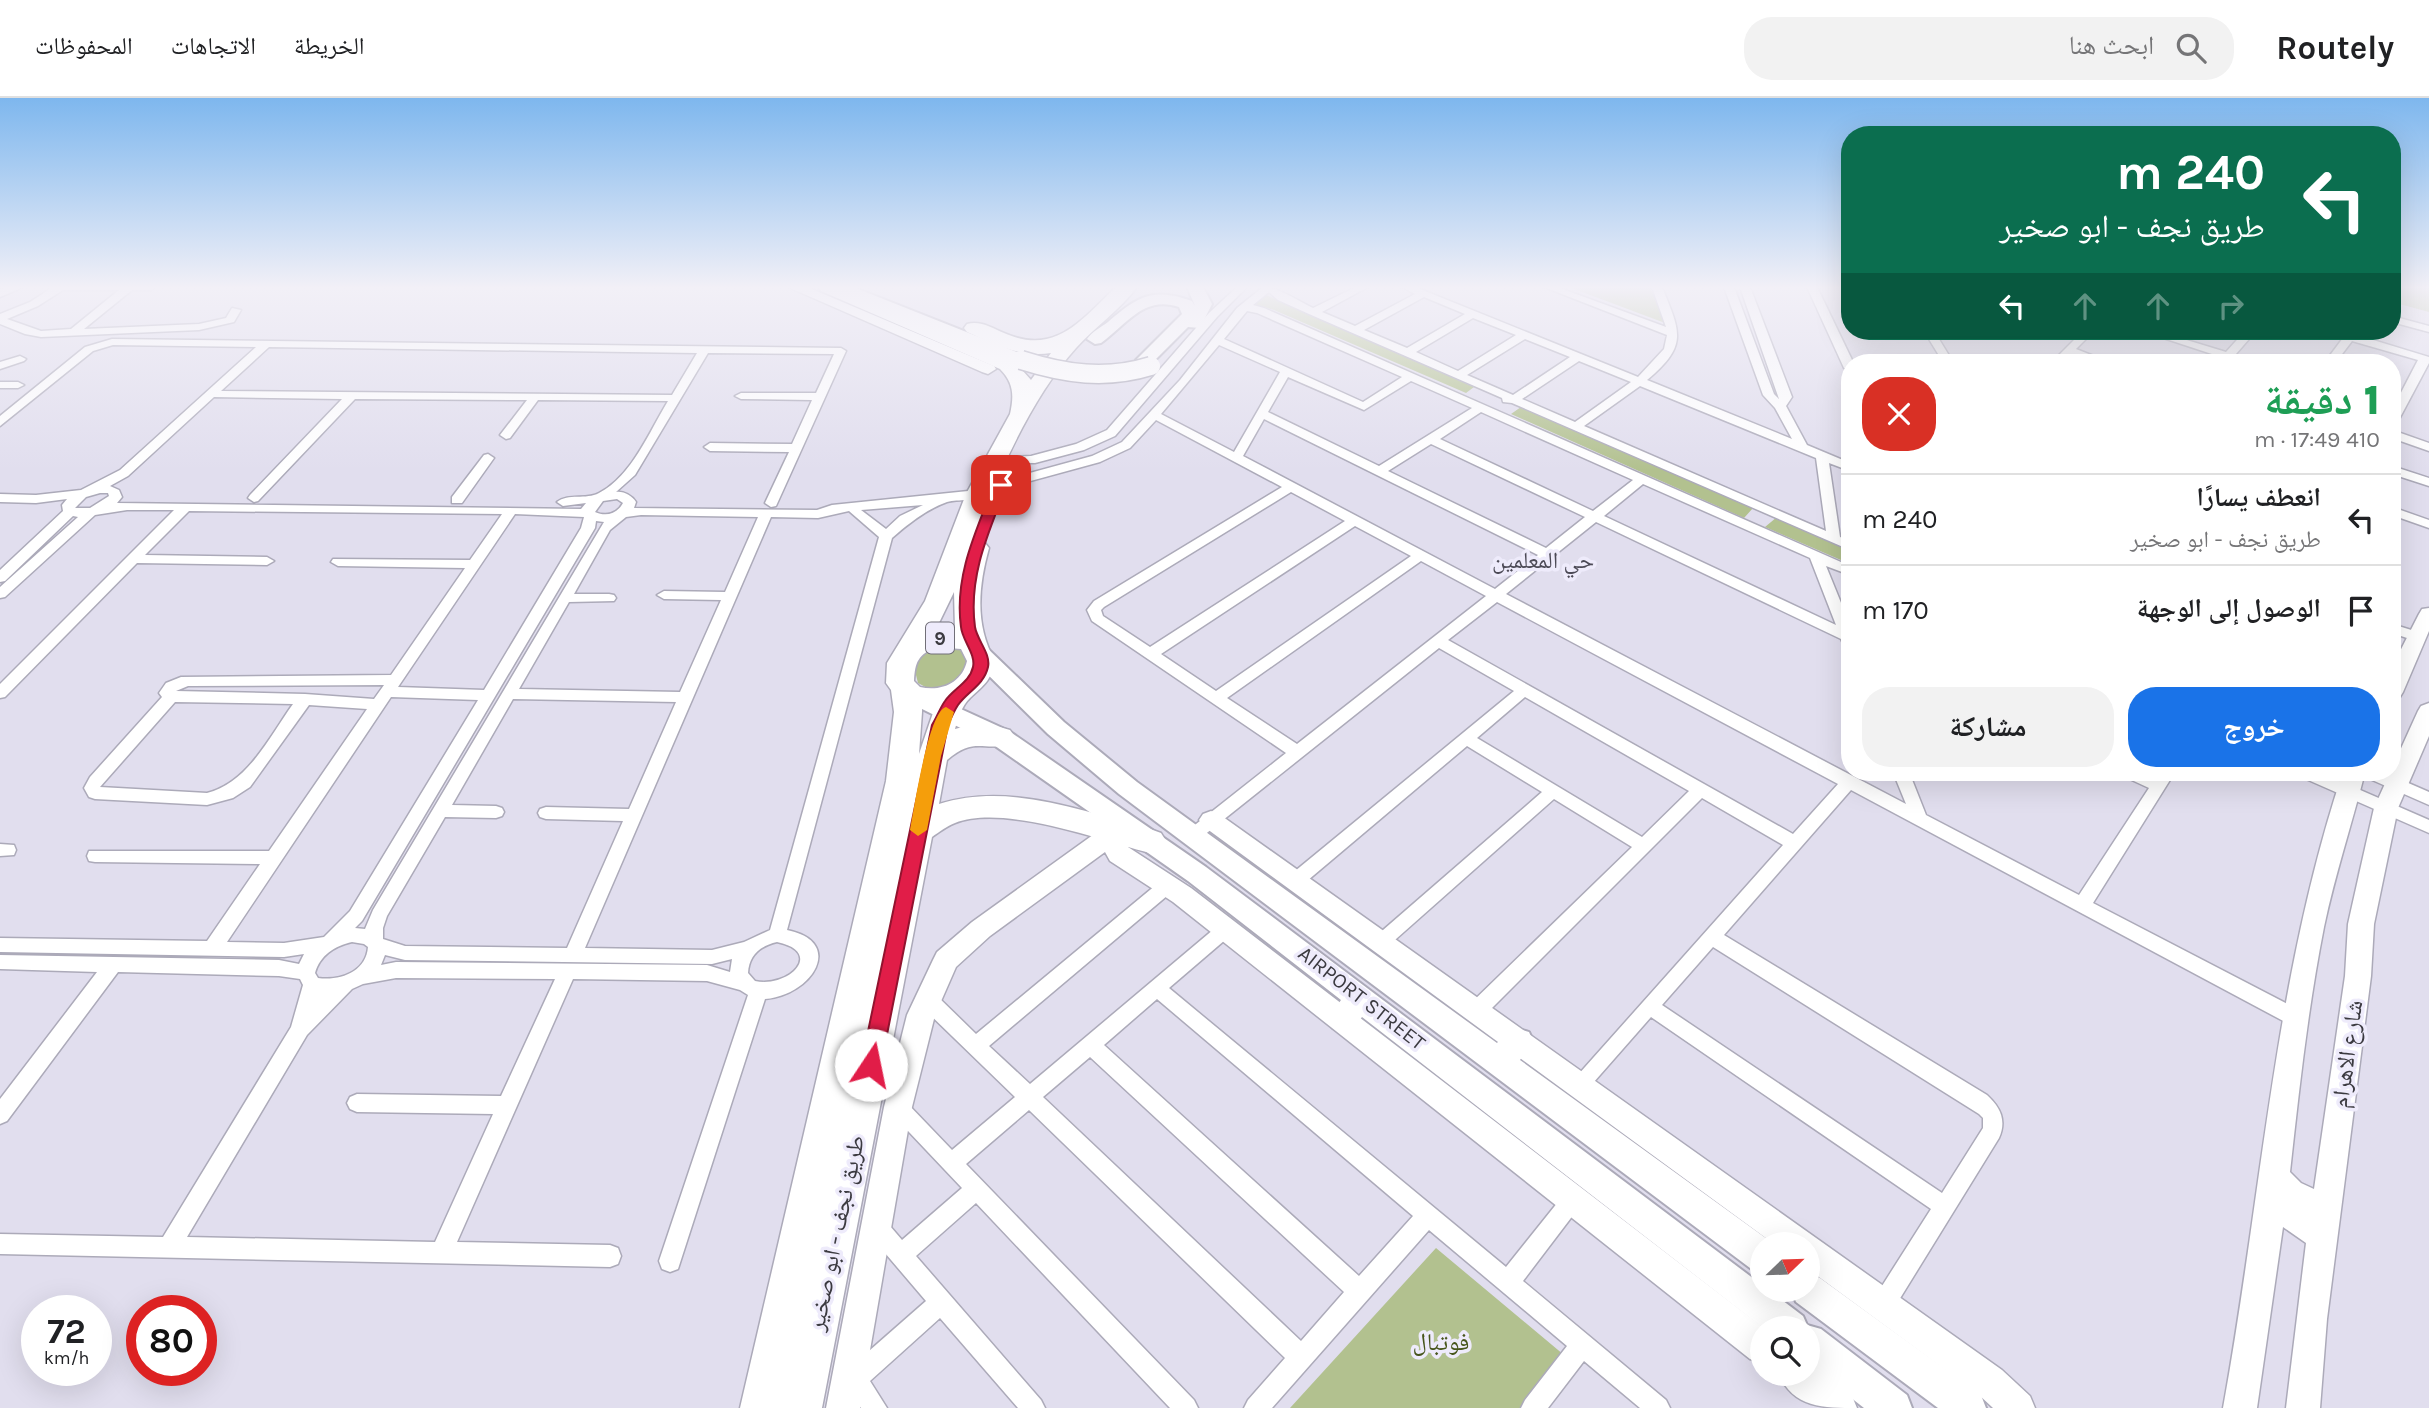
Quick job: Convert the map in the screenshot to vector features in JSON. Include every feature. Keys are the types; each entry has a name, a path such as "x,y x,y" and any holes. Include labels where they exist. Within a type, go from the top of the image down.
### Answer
{"highway":[{"path":"968,348 1007,365 1019,376 1025,390 1020,417"},
{"path":"1027,348 1049,348"},
{"name":"9","path":"910,693 900,671 905,657 938,601 1020,417 1043,376 1073,348"},
{"name":"9","path":"953,701 978,674 981,663 965,602 968,576 989,509 989,489 1015,460 1047,401 1081,348"},
{"name":"9","path":"913,647 940,638 957,638 975,647"},
{"name":"طريق نجف - ابو صخير","path":"762,1408 901,781 910,693"},
{"name":"طريق نجف - ابو صخير","path":"800,1408 933,756 940,725 953,701"},
{"path":"933,756 949,742 967,736 990,734 1000,737"},
{"path":"918,831 951,811 973,807 998,807 1034,812 1150,841"}],"main road":[{"path":"939,348 988,369"},
{"path":"1001,348 1050,370 1086,376 1118,374 1148,363 1166,348"},
{"path":"1148,363 1161,348"},
{"path":"2401,670 2429,614"},
{"name":"AIRPORT STREET","path":"975,647 1080,750 1201,828 1508,1052 1750,1246"},
{"name":"AIRPORT STREET","path":"910,693 953,701 1259,919 1352,1008 1774,1316"},
{"name":"شارع الاهرام","path":"2401,772 2429,711"},
{"path":"2240,1408 2257,1321 2294,1017 2319,885 2351,781"},
{"name":"شارع الاهرام","path":"2302,1408 2326,1203 2358,976 2361,924 2390,796 2397,781"},
{"path":"1201,828 1295,881 1476,1011 1508,1052 1578,1085 1782,1232"},
{"path":"1115,833 1115,848 1119,854 1168,885 1226,929 1352,1008 1573,1199 1750,1338"},
{"path":"843,1408 852,1377 898,1107 920,1016 946,960 981,929 1115,833"},
{"path":"2271,1212 2297,1216 2322,1238"},
{"path":"1820,1299 1968,1408"},
{"path":"1820,1351 1894,1408"}],"street":[{"path":"0,422 91,348"},
{"path":"0,578 69,508 88,492 124,473 261,348"},
{"path":"441,1253 769,508 841,351 629,348"},
{"path":"1015,460 1031,460 1080,447 1111,433 1184,348"},
{"path":"0,498 36,499 109,489 135,497 579,502 619,495 628,499 769,508 818,514 832,509 944,499 1107,455 1133,440 1209,348"},
{"path":"1236,348 1364,407 1410,377"},
{"path":"1346,348 1841,567"},
{"path":"1398,348 1841,542"},
{"path":"1407,352 1414,348"},
{"path":"1459,375 1503,348"},
{"path":"1560,348 1841,463"},
{"path":"1577,426 1639,381 1668,354 1669,348"},
{"path":"1752,348 1769,395 1780,406 1803,449"},
{"path":"1768,348 1786,397 1780,406"},
{"path":"2066,354 2073,348"},
{"path":"2390,348 2426,359 2401,405"},
{"path":"300,1030 311,958 356,916 588,528 589,506 629,475 705,349"},
{"path":"2070,351 2079,354"},
{"path":"1495,414 1493,407 1496,403 1514,399 1579,356"},
{"path":"0,366 20,359"},
{"path":"1236,458 1286,371"},
{"path":"0,384 18,385"},
{"path":"1455,397 1476,395 1482,385"},
{"path":"211,394 675,398"},
{"path":"254,498 352,395"},
{"path":"741,396 820,397"},
{"path":"506,435 535,397"},
{"path":"1380,471 1480,408"},
{"path":"1261,413 1547,554"},
{"path":"1155,415 1841,776"},
{"path":"2401,437 2429,447"},
{"path":"1431,439 1841,636"},
{"path":"710,447 796,448"},
{"path":"1822,456 1834,539"},
{"path":"457,500 488,458"},
{"path":"0,594 97,510 113,501 124,473"},
{"path":"2401,473 2429,482"},
{"path":"169,1247 300,1030 375,960 374,928 379,915 605,528 629,508 629,475"},
{"path":"1201,828 1642,479"},
{"path":"1292,487 1096,607 1094,614 1297,752"},
{"path":"36,499 69,508 97,510 186,506 574,511 605,519 641,511 769,508"},
{"path":"777,935 886,537 913,514 944,499"},
{"path":"2,689 186,506"},
{"path":"852,507 886,537"},
{"path":"1744,524 1762,508"},
{"path":"212,949 512,510"},
{"path":"2401,514 2429,524"},
{"path":"1150,654 1355,520"},
{"path":"1216,698 1421,555"},
{"path":"1816,556 1841,620"},
{"path":"134,559 267,561"},
{"path":"338,562 475,564"},
{"path":"664,595 730,596"},
{"path":"564,598 609,598"},
{"path":"2401,631 2416,636"},
{"path":"1437,641 1794,843"},
{"path":"387,692 358,680 186,681 167,693 171,697 305,699 342,703 387,692 488,695"},
{"path":"342,703 339,697 343,690 358,680"},
{"path":"1295,881 1524,690"},
{"path":"508,694 686,697"},
{"path":"171,697 96,781 92,788 95,793 207,799 227,794 244,783 305,699"},
{"path":"1466,738 1643,846"},
{"path":"1578,1085 1850,781 2294,1017"},
{"path":"1905,781 1919,817"},
{"path":"2083,904 2162,781"},
{"path":"2351,781 2390,796 2429,799"},
{"path":"2377,781 2390,796 2429,827"},
{"path":"1476,1011 1700,790"},
{"path":"1381,943 1553,791"},
{"path":"440,811 496,812"},
{"path":"546,813 634,815"},
{"path":"95,856 274,858"},
{"path":"975,1046 1168,885"},
{"path":"952,1163 1226,929"},
{"path":"0,945 284,950 362,935 375,943 405,953 570,963 708,973 772,992 786,988 807,970 810,958 808,948 801,940 790,935 777,935 766,937 748,948 712,957 570,963 396,970 332,988 279,968 0,962"},
{"path":"1711,936 1988,1108 1994,1124 1992,1131 1883,1305"},
{"path":"670,1261 750,987 738,966 748,948"},
{"path":"0,1115 113,965"},
{"path":"1156,988 1658,1408"},
{"path":"928,1000 1301,1357"},
{"path":"1649,1006 1945,1207"},
{"path":"1090,1045 1360,1292"},
{"path":"357,1103 507,1105"},
{"path":"898,1107 1186,1408"},
{"path":"2275,1176 2291,1195 2303,1201 2326,1203"},
{"path":"901,1255 977,1189"},
{"path":"1508,1283 1573,1199"},
{"path":"1256,1408 1427,1215"},
{"path":"876,1226 1033,1408"},
{"path":"0,1244 610,1256"},
{"path":"1820,1259 1990,1382 2018,1408"},
{"path":"876,1408 852,1377 941,1302"},
{"path":"1533,1408 1582,1345"},
{"path":"1812,1386 1840,1408"}],"green space":[{"path":"1362,348 1387,348 1474,387 1466,393"},
{"path":"1521,407 1753,508 1744,518 1511,414"},
{"path":"1777,517 1841,546 1841,560 1765,527"},
{"path":"938,645 958,648 969,659 959,684 931,690 918,683 914,667 920,654"},
{"name":"فوتبال","path":"1436,1248 1564,1355 1524,1408 1290,1408"}],"slow traffic":[{"path":"918,830 940,725 946,712"}],"district":[{"name":"حي المعلمين","path":"1543,560"}],"route":[{"path":"871,1065 940,725 952,702 974,681 981,667 980,656 971,643 965,615 966,589 989,509 1001,485"}]}
